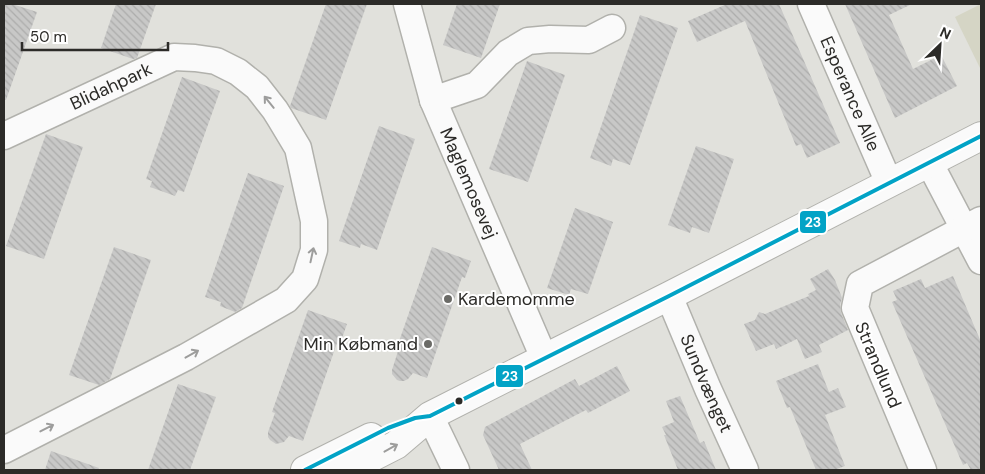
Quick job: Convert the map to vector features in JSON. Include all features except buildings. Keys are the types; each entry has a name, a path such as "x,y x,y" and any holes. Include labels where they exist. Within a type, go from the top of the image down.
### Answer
{"main road":[{"path":"347,470 396,445 430,416 981,136"},
{"path":"305,470 388,428 415,418 430,416"}],"street":[{"name":"Maglemosevej","path":"407,4 434,100 544,358"},
{"name":"Esperance Alle","path":"811,4 889,183"},
{"path":"434,100 477,85 508,53 528,41 550,39 589,40 612,28"},
{"name":"Blidahpark","path":"4,136 174,57 216,61 238,72 257,87 275,110 298,148 314,221 314,250 305,279 286,300 186,357 4,450"},
{"path":"929,162 973,225 981,261"},
{"name":"Strandlund","path":"923,470 855,308 860,284 973,225"},
{"name":"Sundvænget","path":"669,296 745,470"},
{"path":"430,416 456,470"}],"green space":[{"path":"981,4 981,70 955,17"}],"transit line":[{"name":"23","path":"305,470 388,428 415,418 430,416 981,136"}],"place":[{"name":"Kardemomme","path":"448,299"},
{"name":"Min Købmand","path":"428,344"}]}
